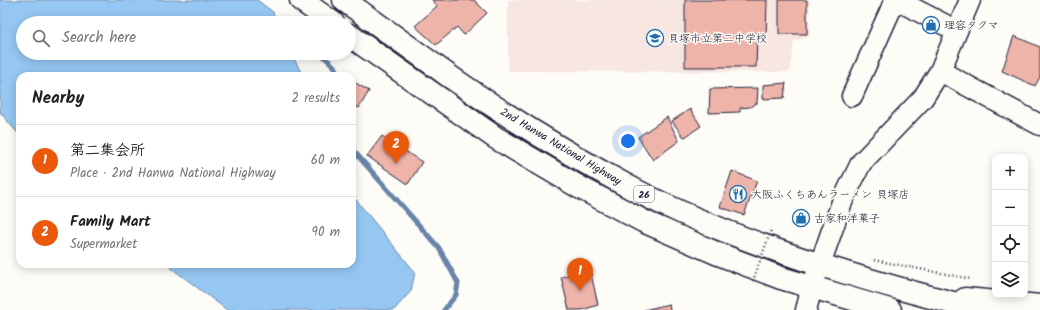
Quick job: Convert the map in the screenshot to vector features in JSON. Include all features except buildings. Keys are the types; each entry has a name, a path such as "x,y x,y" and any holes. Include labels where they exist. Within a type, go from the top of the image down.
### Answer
{"highway":[{"path":"301,0 323,16"},
{"name":"2nd Hanwa National Highway","path":"344,0 476,95 542,137 658,201 740,237 820,265 930,298 982,310"},
{"name":"26","path":"356,40 496,138 611,205 643,221 716,253 781,278 890,310"},
{"path":"930,298 984,300 1040,306"}],"street":[{"path":"852,96 896,0 957,31"},
{"path":"806,310 812,287 842,202 862,163 923,98 940,71 970,0"},
{"path":"940,71 1040,125"}],"path":[{"path":"753,281 771,230"},
{"path":"870,259 972,279"}],"shaded area":[{"name":"貝塚市立第二中学校","path":"508,0 810,0 809,36 794,41 790,72 508,71"}],"water":[{"path":"0,0 257,0 273,12 274,16 16,16 16,60 295,60 301,72 16,72 16,131 0,112"},
{"path":"356,200 415,272 411,291 394,310 227,310 171,268 356,268"}],"waterway":[{"path":"328,60 334,66 337,72"},
{"path":"356,154 439,248 458,283 456,295 444,310"}],"place":[{"name":"理容タクマ","path":"931,25"},
{"name":"貝塚市立第二中学校","path":"655,38"},
{"name":"Family Mart","path":"396,164"},
{"name":"大阪ふくちあんラーメン 貝塚店","path":"738,194"},
{"name":"古家和洋菓子","path":"801,218"},
{"name":"第二集会所","path":"580,291"}]}
